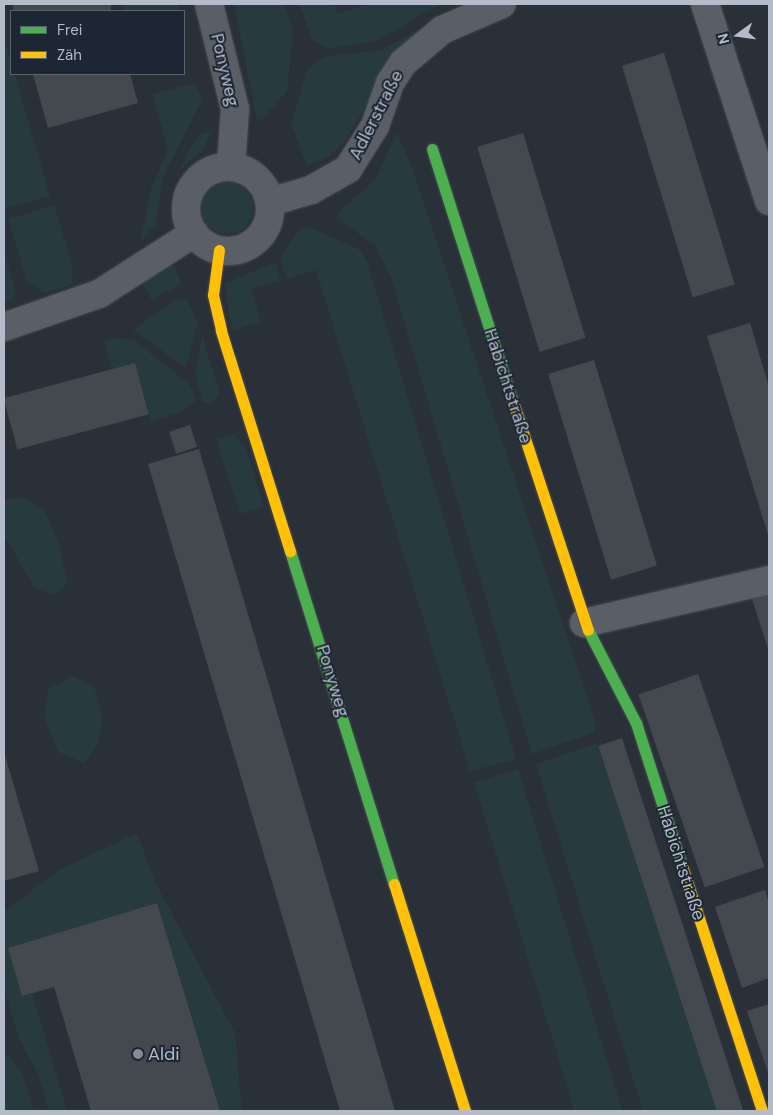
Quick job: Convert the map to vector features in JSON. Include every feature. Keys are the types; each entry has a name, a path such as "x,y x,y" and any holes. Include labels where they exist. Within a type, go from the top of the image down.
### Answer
{"street":[{"name":"Ponyweg","path":"209,4 235,109 231,166"},
{"name":"Adlerstraße","path":"270,202 311,190 348,169 375,126 390,83 403,64 442,30 502,4"},
{"path":"704,4 764,171 769,201"},
{"name":"Habichtstraße","path":"432,149 584,623 636,722 762,1111"},
{"path":"231,166 261,181 270,202 268,222 258,240 239,249 219,250 194,233 186,208 192,188 205,173 231,166"},
{"path":"4,328 98,294 194,233"},
{"name":"Ponyweg","path":"219,250 213,295 220,331 465,1111"},
{"path":"584,623 769,580"}],"green space":[{"path":"124,4 178,4 178,10 124,10"},
{"path":"234,4 284,4 293,31 287,91 263,119 257,120"},
{"path":"299,4 334,4 337,14 370,4 440,4 377,41 330,49 313,41"},
{"path":"421,29 394,57 345,142 329,156 307,166 291,123 308,68 323,57 381,50"},
{"path":"4,37 10,58 10,75 15,75 50,196 4,209"},
{"path":"195,83 202,100 163,177 156,224 140,242 151,189 168,149 152,94"},
{"path":"212,130 204,149 178,172 198,135"},
{"path":"397,132 413,170 596,725 594,733 532,754 391,277 375,245 337,219 337,213 376,179"},
{"path":"227,182 237,184 245,190 251,198 253,208 251,218 245,226 237,232 227,234 217,232 209,226 203,218 201,208 203,198 209,190 217,184"},
{"path":"54,205 71,260 73,284 44,293 27,281 8,219"},
{"path":"310,227 360,250 367,262 516,759 470,771 316,270 287,279 280,258 298,232"},
{"path":"4,252 16,292 13,300 4,303"},
{"path":"171,262 182,283 151,300 140,278"},
{"path":"275,262 281,280 251,289 261,322 231,331 225,284"},
{"path":"186,298 198,323 186,368 133,330 175,300"},
{"path":"202,335 220,394 211,404 202,401 195,374"},
{"path":"117,338 134,340 190,385 196,400 180,412 151,421 135,364 112,370 104,342"},
{"path":"234,434 246,448 264,507 240,514 216,439"},
{"path":"21,496 46,513 59,545 68,583 53,595 35,588 4,536 4,501"},
{"path":"74,676 95,689 103,722 97,745 84,763 58,752 44,716 48,689"},
{"path":"597,743 718,1111 643,1111 536,764"},
{"path":"518,769 623,1111 574,1111 474,782"},
{"path":"137,833 155,882 235,1033 242,1111 220,1111 157,903 8,948 22,996 32,993 67,1111 49,1111 38,1074 19,1038 4,989 4,912 57,871"},
{"path":"4,1051 22,1072 34,1111 4,1111"}],"building":[{"path":"13,4 111,4 111,10 13,10"},
{"path":"664,53 735,284 693,297 622,66"},
{"path":"33,75 130,75 138,103 48,128"},
{"path":"523,133 586,338 540,352 477,147"},
{"path":"750,323 769,387 769,538 707,336"},
{"path":"594,360 657,566 611,580 548,374"},
{"path":"135,363 149,414 17,449 4,398"},
{"path":"190,425 197,447 176,454 169,432"},
{"path":"199,449 395,1111 340,1111 148,464"},
{"path":"769,593 769,652 752,599"},
{"path":"698,674 764,867 705,887 638,695"},
{"path":"622,738 743,1111 717,1111 598,746"},
{"path":"4,752 39,871 4,881"},
{"path":"765,890 769,903 769,978 742,988 715,907"},
{"name":"Aldi","path":"157,903 220,1111 91,1111 54,987 22,996 8,948"},
{"path":"769,1004 769,1075 747,1011"}],"traffic: fast":[{"path":"432,149 512,399"},
{"path":"290,551 394,884"},
{"path":"588,630 636,723 681,863"}],"traffic: slow":[{"path":"219,250 213,295 221,331 290,551"},
{"path":"512,399 588,630"},
{"path":"681,863 762,1111"},
{"path":"394,884 465,1111"}],"place":[{"name":"Aldi","path":"138,1054"}]}
